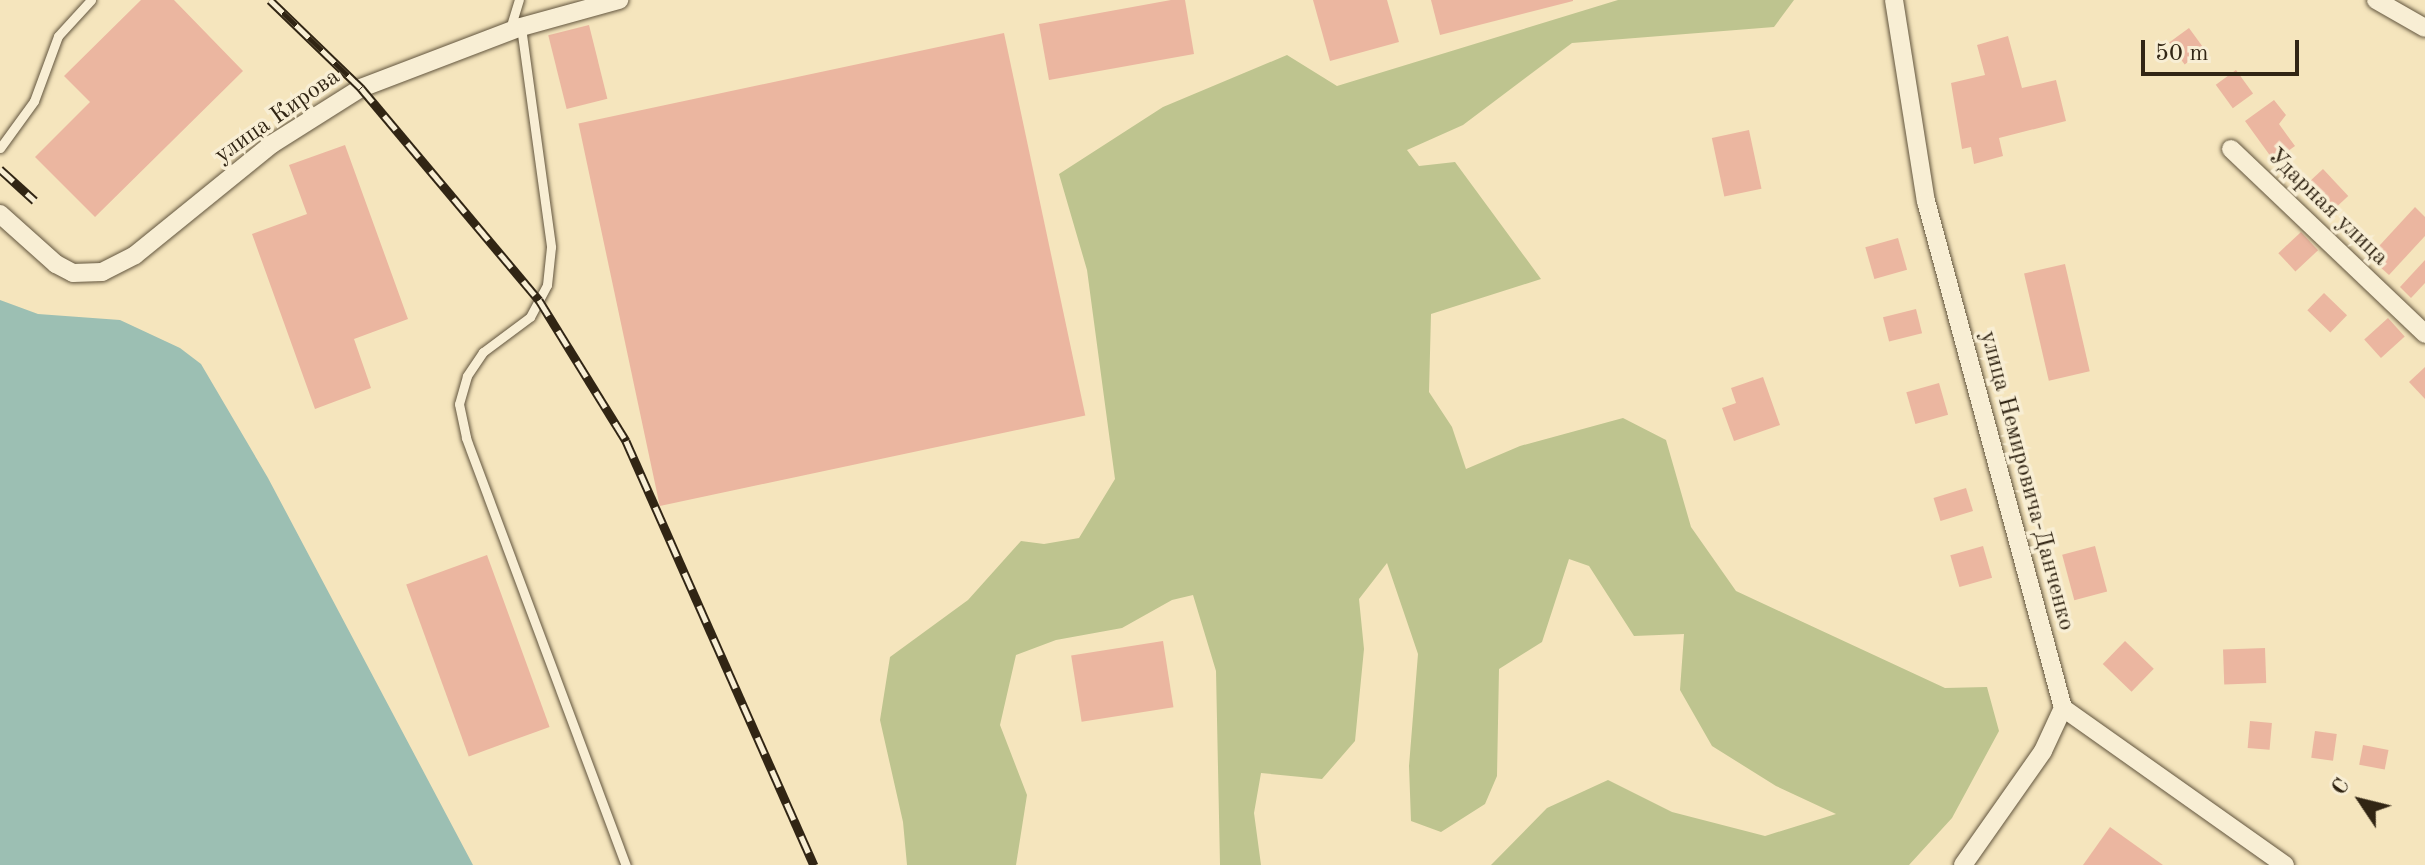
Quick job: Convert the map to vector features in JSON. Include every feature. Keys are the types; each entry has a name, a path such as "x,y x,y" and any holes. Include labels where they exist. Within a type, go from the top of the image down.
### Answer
{"street":[{"name":"улица Кирова","path":"0,214 56,264 73,273 102,272 135,255 272,144 361,88 515,30 619,0"},
{"name":"улица Немировича-Данченко","path":"1894,0 1926,201 2063,708"},
{"path":"2376,0 2418,23"},
{"name":"Ударная улица","path":"2231,149 2425,334"},
{"path":"1963,865 2043,751 2063,708 2285,865"}],"lane":[{"path":"0,148 34,101 58,36 91,0"},
{"path":"519,0 515,30 551,247 547,285 530,317 483,352 467,376 459,404 466,438 626,865"}],"green space":[{"path":"1618,0 1794,0 1774,27 1572,43 1463,125 1407,150 1419,166 1455,162 1541,279 1431,314 1429,392 1452,427 1466,469 1520,446 1623,418 1666,440 1691,527 1736,591 1945,688 1987,687 1999,731 1952,818 1909,865 1491,865 1547,808 1608,780 1672,812 1765,836 1836,814 1776,786 1712,746 1680,690 1684,634 1634,636 1589,566 1569,559 1542,642 1499,669 1497,776 1485,804 1441,832 1411,821 1409,766 1418,654 1387,563 1359,599 1364,649 1355,741 1322,779 1261,773 1254,813 1261,865 1220,865 1216,671 1193,595 1172,600 1122,628 1056,640 1016,655 1000,725 1027,795 1016,865 907,865 903,822 880,720 890,657 968,600 1021,541 1044,544 1079,538 1115,479 1087,270 1059,174 1163,107 1287,55 1337,86"}],"water":[{"path":"0,300 38,314 120,320 180,348 201,364 268,478 473,865 0,865"}],"building":[{"path":"141,0 174,0 243,71 95,217 35,157 90,102 64,76"},
{"path":"1185,0 1194,54 1049,80 1039,24"},
{"path":"1313,0 1387,0 1399,42 1330,61"},
{"path":"1431,0 1573,0 1573,1 1440,35"},
{"path":"589,25 607,99 567,109 548,35"},
{"path":"2189,28 2205,50 2185,65 2169,43"},
{"path":"1004,33 1085,415 660,506 579,123"},
{"path":"2008,36 2022,88 2056,80 2066,121 1999,138 2003,156 1974,164 1971,147 1962,149 1951,83 1985,75 1977,45"},
{"path":"2236,70 2253,93 2233,108 2216,85"},
{"path":"2274,100 2286,115 2279,124 2295,146 2274,161 2245,121"},
{"path":"1749,130 1761,189 1724,197 1712,138"},
{"path":"345,145 408,319 354,339 371,388 315,409 252,234 307,214 289,165"},
{"path":"2323,169 2348,196 2330,213 2305,186"},
{"path":"2415,207 2425,217 2425,236 2389,275 2369,257"},
{"path":"2301,232 2318,250 2295,271 2278,253"},
{"path":"1898,238 1907,270 1874,279 1865,247"},
{"path":"2425,260 2425,283 2411,298 2400,287"},
{"path":"2065,264 2090,371 2049,381 2024,273"},
{"path":"2324,293 2347,315 2330,332 2307,310"},
{"path":"1916,309 1922,333 1889,341 1883,317"},
{"path":"2388,318 2405,337 2381,358 2364,339"},
{"path":"2425,367 2425,399 2409,382"},
{"path":"1763,377 1780,425 1734,441 1722,408 1736,403 1731,388"},
{"path":"1939,383 1948,415 1915,424 1906,392"},
{"path":"1966,488 1973,511 1941,521 1933,498"},
{"path":"1983,546 1992,578 1959,587 1950,555"},
{"path":"2095,546 2107,591 2074,600 2062,555"},
{"path":"487,555 550,727 469,756 406,584"},
{"path":"1163,641 1173,707 1082,722 1071,656"},
{"path":"2125,641 2154,669 2132,692 2103,664"},
{"path":"2265,648 2266,683 2224,684 2223,649"},
{"path":"2250,721 2272,723 2270,750 2248,748"},
{"path":"2315,731 2337,734 2333,761 2311,758"},
{"path":"2363,745 2389,750 2385,770 2359,765"},
{"path":"2110,827 2163,865 2083,865"}],"railway":[{"path":"270,0 361,88 539,300 626,441 814,865"},
{"path":"0,169 35,201"}]}
